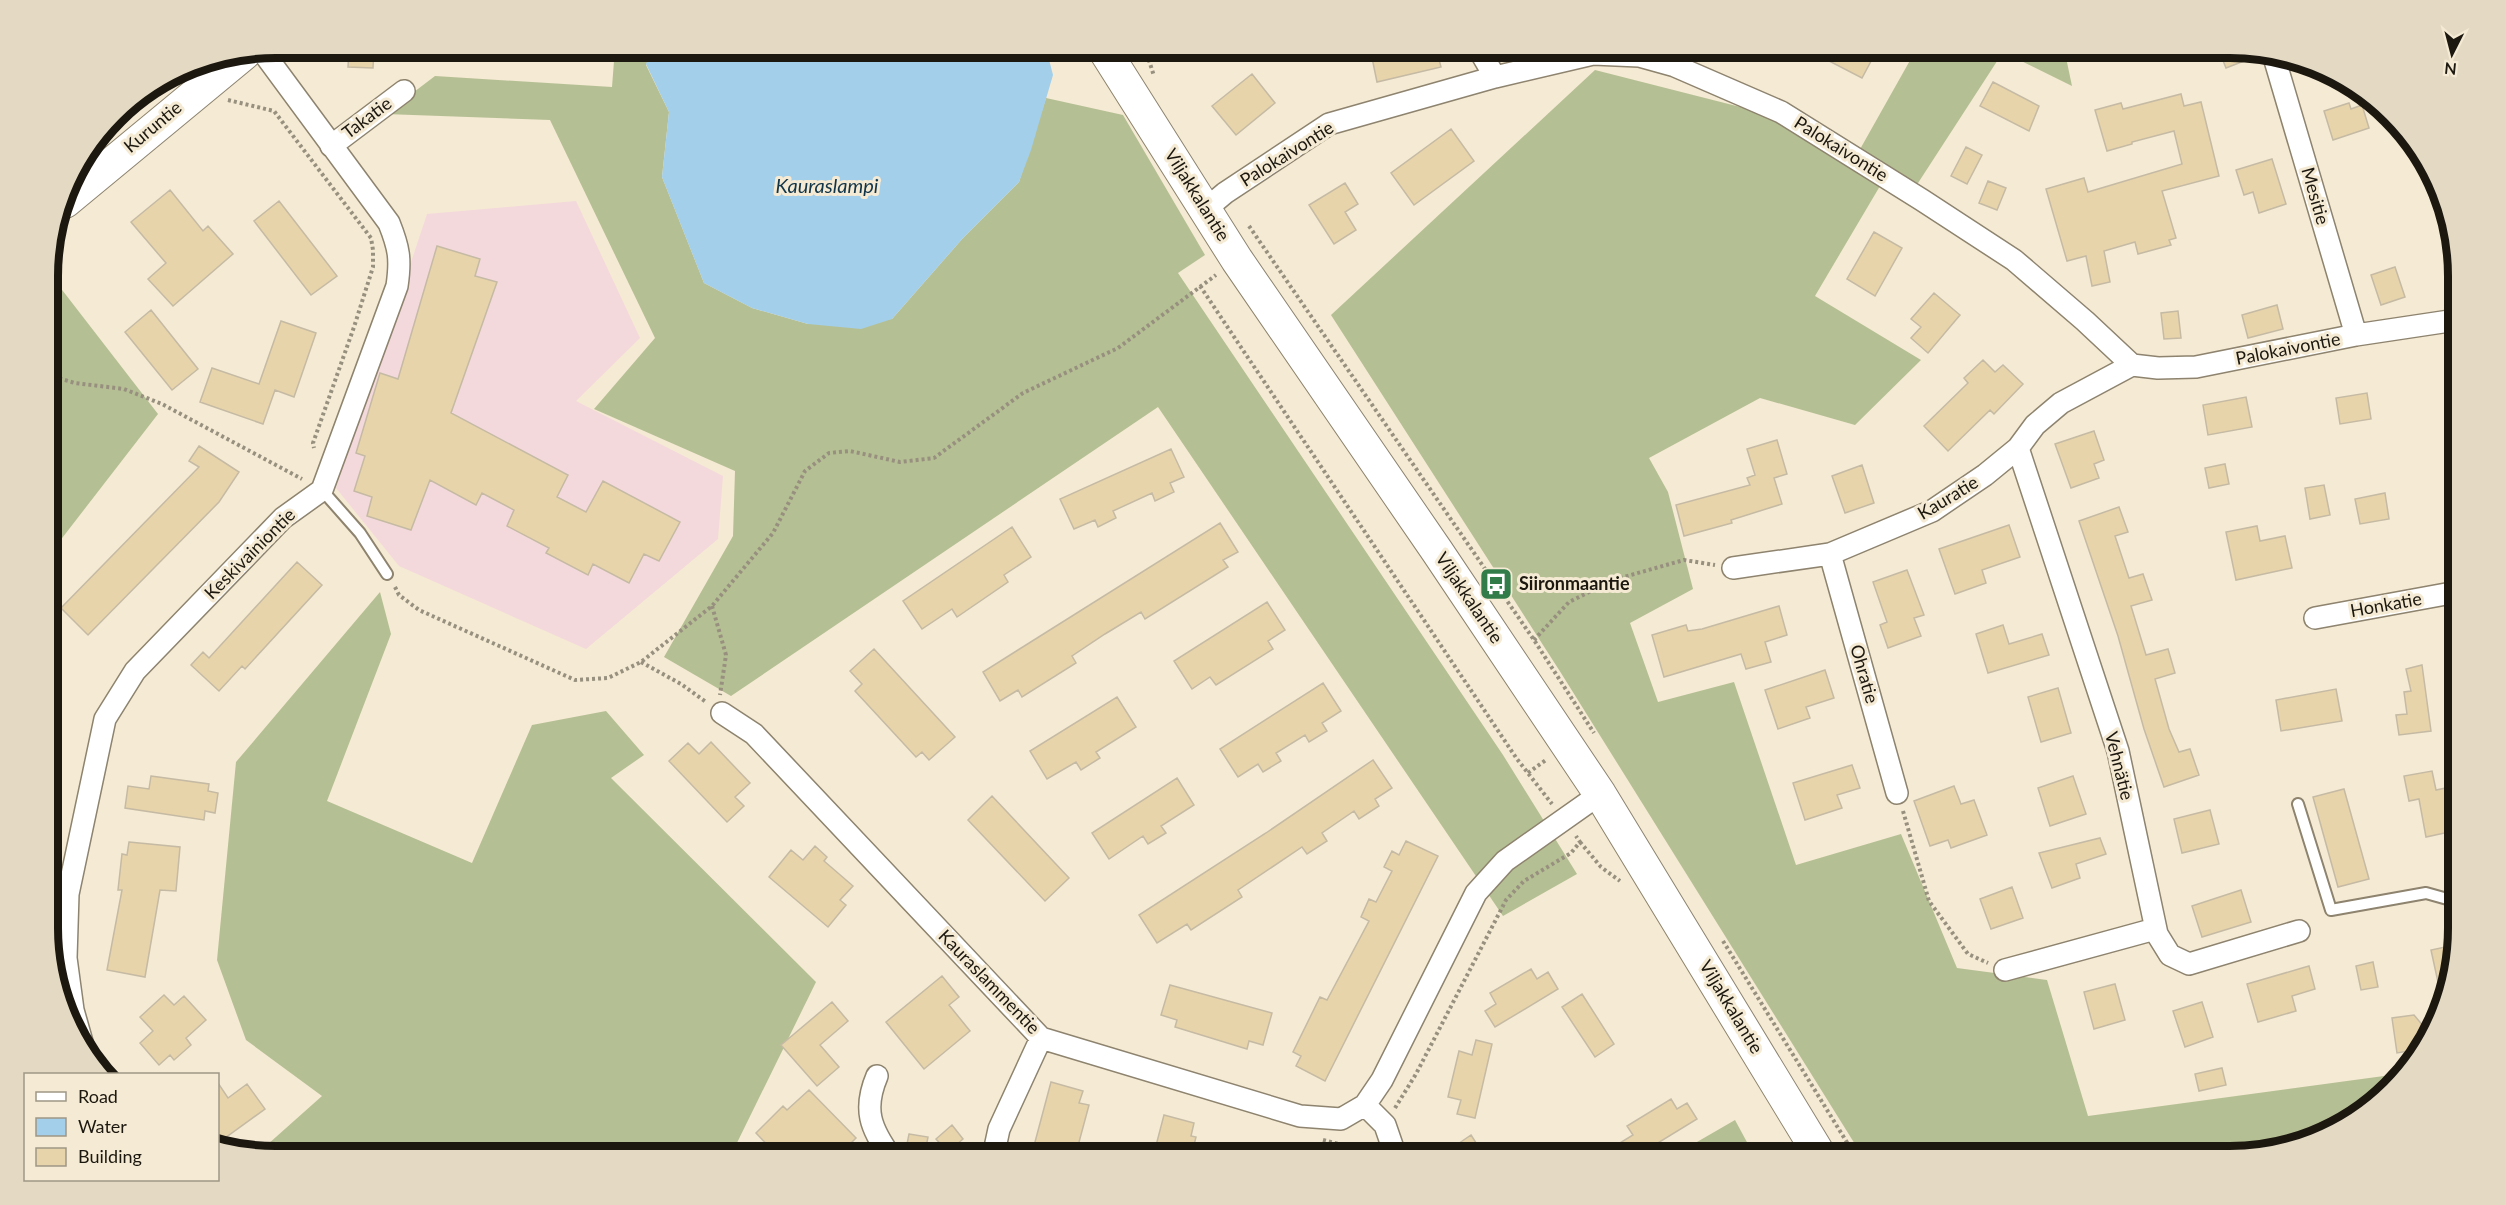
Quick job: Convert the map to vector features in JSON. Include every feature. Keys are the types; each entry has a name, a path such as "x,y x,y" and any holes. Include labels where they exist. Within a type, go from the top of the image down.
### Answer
{"main road":[{"name":"Viljakkalantie","path":"1109,58 1237,260 1437,550 1600,794 1814,1146"},
{"name":"Kuruntie","path":"75,193 232,63"}],"street":[{"path":"1484,58 1495,77"},
{"name":"Palokaivontie","path":"1206,209 1225,193 1329,124 1495,77 1576,58"},
{"name":"Palokaivontie","path":"1646,58 1675,66 1781,112 2014,260 2132,365 2158,368 2196,367 2356,335 2448,321"},
{"path":"268,59 389,223 399,248 400,264 397,286 321,490"},
{"name":"Mesitie","path":"2276,64 2356,335"},
{"name":"Takatie","path":"331,146 404,91"},
{"name":"Kauratie","path":"1732,568 1830,554 1932,511 1985,475 2018,448 2035,425 2061,403 2132,365"},
{"name":"Vehnätie","path":"2018,448 2118,752 2155,928 2170,955 2189,964 2299,931"},
{"name":"Keskivainiontie","path":"72,1005 66,958 68,894 105,719 135,671 283,518 321,490"},
{"name":"Ohratie","path":"1830,554 1897,793"},
{"name":"Honkatie","path":"2315,618 2448,594"},
{"name":"Kauraslammentie","path":"722,714 754,734 1041,1038 1300,1116 1341,1119 1365,1105"},
{"path":"1392,1146 1385,1125 1365,1105 1382,1080 1476,893 1505,861 1600,794"},
{"path":"2006,970 2155,928"},
{"path":"995,1146 999,1130 1041,1038"},
{"path":"877,1076 869,1096 870,1123 884,1146"}],"lane":[{"path":"321,490 360,533 387,574"},
{"path":"2298,804 2331,910 2426,893 2448,899"}],"path":[{"path":"209,81 230,102 274,111 371,238 373,267 313,443 321,490"},
{"path":"387,574 399,595 419,610 575,680 608,678 641,662 712,606 773,533 805,471 829,453 850,451 900,462 934,458 1023,393 1118,348 1200,286 1517,759 1601,867 1618,879"},
{"path":"58,378 124,389 162,404 321,490"},
{"path":"1534,640 1569,602 1613,580 1684,560 1732,568"},
{"path":"712,606 726,655 720,688 722,714"},
{"path":"641,662 681,684 722,714"},
{"path":"1897,793 1929,902 1968,954 2006,970"},
{"path":"1385,1125 1416,1074 1506,900 1524,881 1571,853 1580,842"}],"shaded area":[{"path":"576,201 640,338 576,401 723,476 718,539 586,649 399,566 336,488 427,214"}],"green space":[{"path":"614,58 649,58 646,65 669,112 662,177 704,283 752,308 808,324 892,319 963,238 1019,182 1046,98 1123,115 1205,255 1178,273 1503,755 1577,874 1503,916 1158,407 731,696 664,657 733,536 735,471 594,409 655,338 550,120 385,114 435,76 612,87"},
{"path":"1911,58 1999,58 1907,200 1880,186 1815,296 1921,360 1855,425 1760,398 1649,458 1668,492 1693,589 1630,623 1658,702 1734,682 1796,865 1901,834 1957,968 2047,980 2088,1116 2391,1075 2362,1102 2326,1124 2286,1139 2244,1146 1856,1146 1561,673 1331,315 1595,70 1760,112 1850,167"},
{"path":"2015,58 2066,58 2072,86"},
{"path":"58,285 158,414 58,543"},
{"path":"380,592 391,634 327,801 472,863 532,725 606,711 644,755 611,778 816,982 735,1146 266,1146 322,1096 246,1040 217,960 236,762"},
{"path":"1735,1120 1749,1146 1690,1146"}],"water":[{"name":"Kauraslampi","path":"649,58 1049,58 1053,75 1019,182 963,238 892,319 861,329 808,324 752,308 704,283 662,177 669,112 646,64"}],"building":[{"path":"348,58 374,58 373,68 348,67"},
{"path":"1372,58 1439,58 1441,67 1377,82"},
{"path":"1823,58 1873,58 1862,78"},
{"path":"2222,58 2248,59 2226,68"},
{"path":"1252,74 1275,103 1236,135 1212,106"},
{"path":"1993,82 2039,106 2029,131 1980,106"},
{"path":"2181,94 2184,106 2201,102 2219,176 2162,191 2176,238 2169,240 2171,245 2138,254 2135,242 2104,251 2110,282 2092,286 2086,256 2067,261 2046,189 2084,178 2088,192 2182,164 2174,131 2107,151 2095,110 2121,103 2123,109"},
{"path":"2349,103 2351,109 2362,105 2369,128 2333,140 2324,111"},
{"path":"1451,129 1474,161 1414,205 1391,173"},
{"path":"1966,147 1982,155 1967,184 1951,176"},
{"path":"2272,159 2286,204 2259,213 2253,192 2244,195 2236,170"},
{"path":"1988,181 2006,188 1997,210 1979,203"},
{"path":"1345,183 1358,204 1345,212 1356,230 1334,244 1309,205"},
{"path":"170,190 203,231 208,226 233,254 173,306 148,279 166,263 131,222"},
{"path":"279,201 337,276 311,295 254,221"},
{"path":"1874,232 1902,248 1875,296 1847,279"},
{"path":"437,246 480,259 475,276 497,282 451,413 568,475 557,497 586,512 603,481 680,522 659,561 644,554 629,583 593,564 588,575 546,553 549,548 507,526 514,510 482,493 476,505 430,480 411,530 367,516 372,497 354,491 365,456 356,453 380,373 398,379"},
{"path":"2395,267 2405,297 2381,305 2371,275"},
{"path":"1934,293 1960,315 1928,353 1911,338 1921,327 1911,319"},
{"path":"2277,305 2283,329 2248,338 2242,315"},
{"path":"151,310 198,369 172,390 125,332"},
{"path":"2178,311 2181,338 2164,339 2161,313"},
{"path":"281,321 316,333 294,397 275,390 263,424 200,402 212,368 259,384"},
{"path":"1983,360 1995,372 2003,365 2023,384 1994,414 1990,410 1948,451 1924,426 1968,383 1964,378"},
{"path":"2367,393 2371,419 2340,424 2336,398"},
{"path":"2246,397 2252,427 2208,435 2203,405"},
{"path":"2094,431 2104,460 2094,464 2099,478 2071,488 2055,444"},
{"path":"1777,440 1787,474 1774,478 1782,504 1731,520 1732,523 1684,536 1676,505 1750,485 1747,478 1755,475 1747,449"},
{"path":"199,446 239,472 219,502 88,635 61,608 199,467 189,461"},
{"path":"1171,449 1184,477 1170,483 1174,492 1155,501 1152,493 1113,511 1116,518 1098,527 1095,520 1074,529 1060,499"},
{"path":"2225,464 2229,484 2209,488 2205,468"},
{"path":"1862,465 1874,503 1845,513 1832,476"},
{"path":"2324,485 2330,515 2310,519 2305,488"},
{"path":"2385,493 2389,519 2360,524 2355,499"},
{"path":"2119,507 2128,532 2115,536 2129,578 2143,574 2152,600 2131,606 2146,655 2168,649 2175,673 2155,679 2169,729 2179,752 2190,749 2199,775 2164,787 2144,729 2118,636 2079,521"},
{"path":"1220,523 1238,552 1223,560 1228,567 1145,619 1141,612 1105,634 1072,656 1076,663 1022,697 1018,690 1000,701 983,672"},
{"path":"2009,525 2020,557 1982,570 1986,583 1955,594 1939,549"},
{"path":"2257,526 2260,541 2285,536 2292,568 2236,580 2226,532"},
{"path":"1012,527 1031,557 1004,575 1008,582 957,617 952,609 922,629 903,601"},
{"path":"297,562 322,585 245,669 242,666 219,691 191,665 203,652 209,658"},
{"path":"1907,570 1924,615 1914,618 1921,636 1888,648 1880,625 1887,622 1873,582"},
{"path":"1267,602 1285,630 1268,641 1273,649 1216,685 1210,677 1192,689 1174,661"},
{"path":"1779,606 1787,635 1765,642 1771,662 1746,669 1741,654 1664,677 1652,635 1686,625 1688,631 1702,629"},
{"path":"2003,625 2009,644 2042,634 2049,655 1988,673 1976,634"},
{"path":"874,649 955,737 929,760 922,752 916,757 855,691 862,684 850,671"},
{"path":"2422,665 2431,731 2399,735 2396,715 2407,714 2404,692 2411,691 2406,669"},
{"path":"1825,670 1834,698 1806,707 1810,718 1778,729 1765,690"},
{"path":"1323,683 1341,711 1322,723 1327,731 1309,742 1305,735 1276,753 1281,761 1263,772 1258,764 1238,777 1220,749"},
{"path":"2058,688 2071,733 2041,742 2028,697"},
{"path":"2336,689 2342,721 2281,731 2276,700"},
{"path":"1117,697 1136,727 1096,752 1100,758 1081,770 1076,762 1047,779 1030,751"},
{"path":"711,742 750,783 735,797 744,806 727,822 669,761 688,743 699,754"},
{"path":"1373,760 1392,788 1375,799 1379,806 1359,819 1354,811 1322,833 1327,841 1307,854 1302,847 1238,890 1242,897 1191,930 1187,924 1157,943 1139,915"},
{"path":"1852,765 1860,788 1837,795 1842,808 1805,820 1793,783"},
{"path":"2432,771 2436,790 2446,788 2448,832 2426,837 2419,799 2409,801 2404,776"},
{"path":"151,776 209,784 208,791 218,793 215,813 205,811 204,820 125,808 128,786 149,789"},
{"path":"2073,776 2086,814 2050,826 2038,788"},
{"path":"1177,778 1194,805 1161,826 1166,833 1148,844 1143,836 1109,859 1092,833"},
{"path":"1954,786 1961,804 1974,800 1987,835 1951,848 1948,840 1930,846 1914,801"},
{"path":"2344,789 2369,879 2338,887 2313,797"},
{"path":"992,796 1069,878 1045,901 968,820"},
{"path":"2210,810 2219,844 2182,853 2174,819"},
{"path":"2100,838 2106,854 2076,864 2080,878 2052,888 2039,853"},
{"path":"1406,841 1438,856 1325,1081 1296,1066 1301,1056 1293,1052 1320,997 1327,1000 1369,921 1361,917 1369,899 1376,902 1392,871 1384,867 1392,851 1399,855"},
{"path":"129,842 180,847 176,891 160,890 145,977 107,970 122,890 118,890 122,854 127,855"},
{"path":"815,846 827,857 824,861 853,886 840,900 846,905 828,927 769,877 791,850 803,860"},
{"path":"2012,887 2023,918 1991,929 1980,899"},
{"path":"2241,890 2251,922 2202,937 2192,906"},
{"path":"2447,947 2439,988 2431,950"},
{"path":"2373,962 2378,987 2361,990 2356,966"},
{"path":"2309,966 2315,989 2292,996 2296,1011 2258,1022 2247,984"},
{"path":"1531,969 1537,979 1548,972 1558,989 1495,1027 1485,1011 1496,1004 1490,993"},
{"path":"942,976 959,997 949,1005 970,1031 924,1069 886,1022"},
{"path":"2115,984 2125,1020 2094,1029 2084,992"},
{"path":"1170,985 1272,1013 1263,1045 1249,1041 1247,1049 1175,1027 1177,1020 1161,1015"},
{"path":"1582,994 1614,1044 1595,1057 1562,1007"},
{"path":"164,995 174,1005 184,996 206,1020 186,1038 191,1045 174,1060 170,1055 159,1065 140,1043 153,1031 140,1017"},
{"path":"832,1002 848,1021 820,1045 839,1067 817,1086 781,1045"},
{"path":"2202,1002 2213,1037 2185,1047 2173,1011"},
{"path":"2414,1015 2424,1027 2411,1051 2397,1053 2392,1018"},
{"path":"1476,1040 1492,1044 1475,1118 1457,1114 1461,1100 1448,1097 1459,1051 1472,1055"},
{"path":"2222,1068 2226,1085 2199,1091 2195,1074"},
{"path":"1051,1082 1083,1091 1079,1103 1089,1105 1078,1146 1034,1146"},
{"path":"219,1084 228,1098 247,1084 265,1109 223,1140 219,1139"},
{"path":"809,1090 856,1138 848,1146 768,1146 756,1133 783,1106 787,1110"},
{"path":"1671,1099 1677,1109 1687,1103 1697,1119 1653,1146 1615,1146 1633,1135 1627,1126"},
{"path":"1164,1115 1194,1123 1191,1136 1196,1137 1194,1146 1156,1146"},
{"path":"952,1125 963,1139 955,1146 942,1146 936,1139"},
{"path":"909,1134 928,1137 926,1146 907,1146"},
{"path":"1471,1135 1478,1146 1455,1146"}],"place":[{"name":"Siironmaantie","path":"1496,584"}]}
